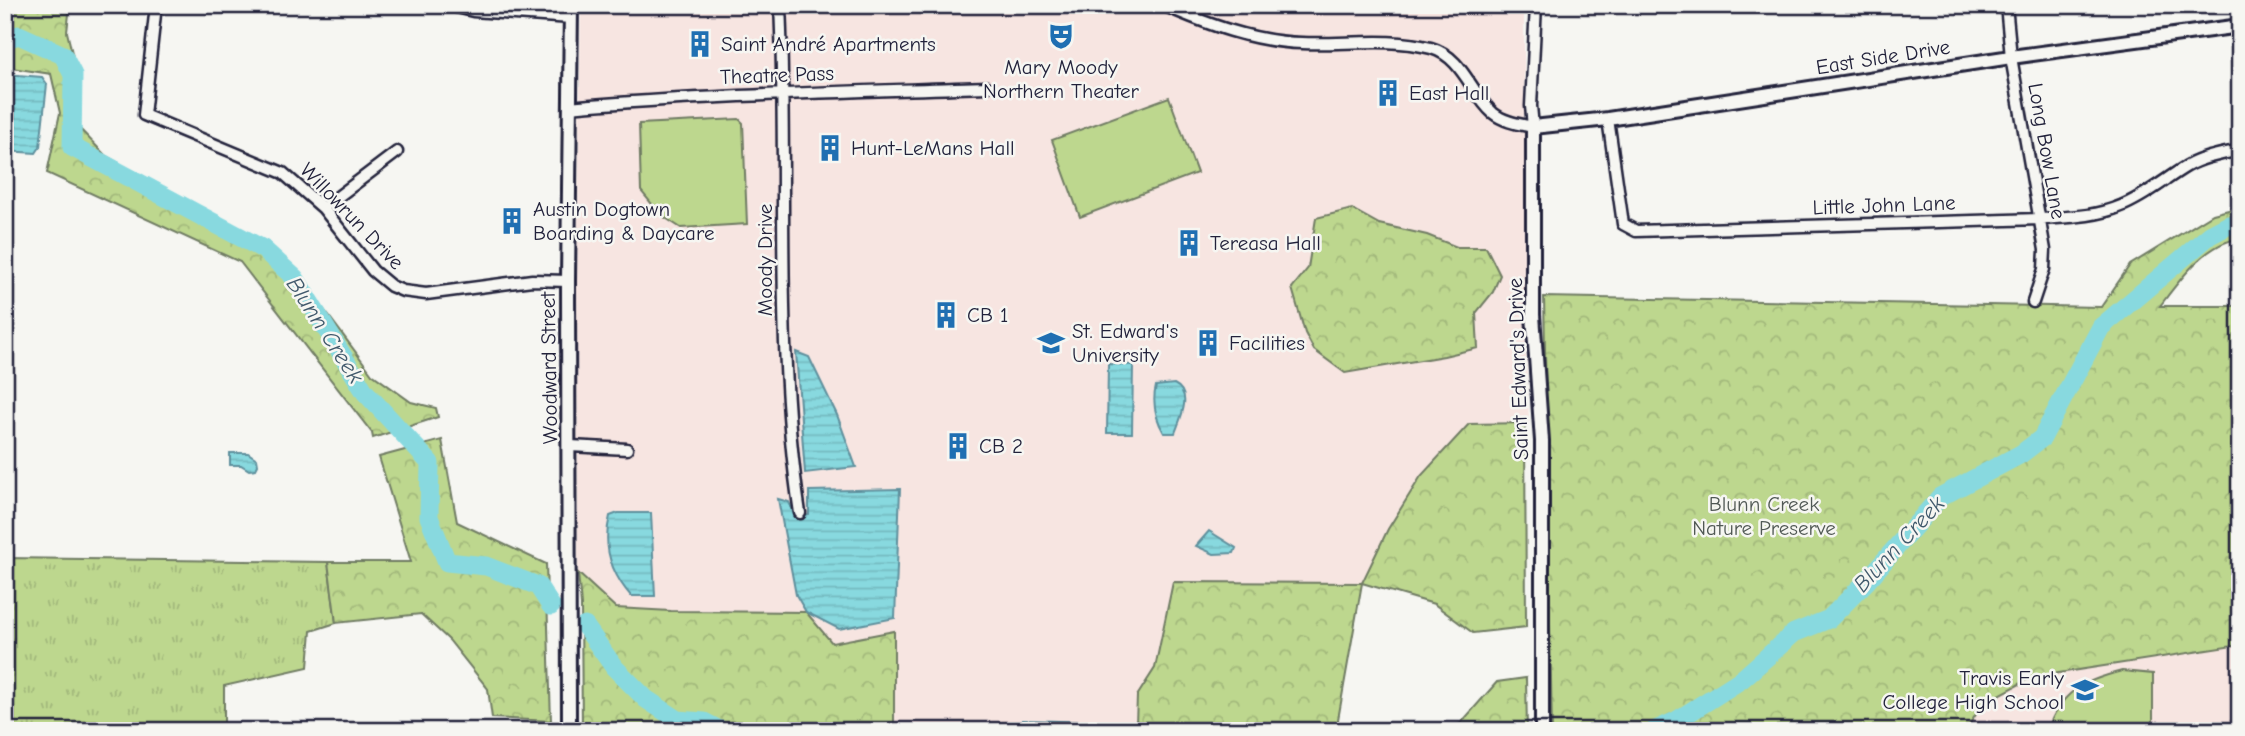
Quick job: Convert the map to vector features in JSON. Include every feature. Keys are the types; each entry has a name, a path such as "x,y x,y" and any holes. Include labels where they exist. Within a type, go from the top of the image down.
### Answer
{"street":[{"name":"Willowrun Drive","path":"156,5 145,115 283,173 323,208 373,271 391,286 403,291 426,294 532,280 568,281"},
{"path":"448,5 473,11 571,12"},
{"name":"Moody Drive","path":"780,5 784,94 787,414 800,513"},
{"path":"1163,5 1217,28 1299,43 1378,42 1433,49 1462,71 1494,114 1504,120 1533,127"},
{"name":"Saint Edward's Drive","path":"1536,5 1531,106 1533,315 1542,441 1542,731"},
{"name":"Long Bow Lane","path":"2006,5 2011,57 2045,250 2044,269 2033,302"},
{"name":"Woodward Street","path":"569,731 568,281 571,12"},
{"name":"East Side Drive","path":"1533,127 2240,26"},
{"name":"Theatre Pass","path":"569,107 665,98 987,87"},
{"name":"Little John Lane","path":"1608,118 1623,224 1636,232 2094,215 2150,192 2189,166 2215,155 2240,150"},
{"path":"323,208 397,152"},
{"path":"569,446 627,449"}],"shaded area":[{"name":"St. Edward's University","path":"581,5 1524,5 1524,307 1529,423 1468,425 1388,529 1362,583 1174,582 1155,668 1137,696 1137,724 894,731 893,631 832,643 671,611 616,608 578,573 577,277"},
{"name":"Travis Early College High School","path":"2240,644 2240,731 1927,731 1933,650"}],"green space":[{"path":"5,5 70,5 67,32 78,78 77,126 105,155 258,241 299,276 372,374 411,402 436,408 438,417 373,438 372,433 240,262 47,173 60,113 51,74 5,67"},
{"path":"1169,97 1197,173 1080,217 1052,140"},
{"path":"739,119 743,123 747,224 681,228 661,215 641,191 639,124"},
{"name":"Blunn Creek Nature Preserve","path":"2240,207 2240,239 2228,241 2205,254 2160,306 2240,306 2240,645 2033,677 2001,694 1977,713 1965,731 1552,731 1544,297 2101,307 2130,265 2213,214"},
{"path":"1352,209 1379,224 1427,235 1457,247 1486,247 1500,275 1493,292 1476,313 1478,348 1345,373 1314,350 1305,333 1292,288 1308,268 1316,218"},
{"path":"1525,423 1526,627 1473,633 1434,604 1362,583 1388,529 1421,476 1469,424"},
{"path":"442,440 457,522 546,564 551,721 492,718 488,689 449,640 421,614 336,623 328,562 411,562 379,457"},
{"path":"5,558 328,562 336,623 311,631 308,667 224,686 224,731 5,731"},
{"path":"578,573 616,608 806,612 832,643 894,631 894,731 582,731 581,605"},
{"path":"1173,582 1362,583 1336,731 911,731 1136,724 1137,696 1155,668"},
{"path":"2122,671 2153,674 2153,731 2047,731 2059,706 2075,690 2096,679"},
{"path":"1526,678 1527,731 1443,731 1461,723 1497,682"}],"water":[{"path":"5,74 42,77 47,84 40,147 36,153 5,151"},
{"path":"796,352 809,357 837,415 856,467 805,473"},
{"path":"1108,364 1133,365 1132,433 1107,433"},
{"path":"1174,384 1183,393 1184,406 1175,433 1164,433 1156,410 1156,386"},
{"path":"230,453 248,453 257,459 256,469 230,465"},
{"path":"900,489 895,618 839,629 806,612 796,595 778,499 789,502 796,518 809,515 809,491"},
{"path":"618,513 651,513 655,596 631,596 613,569 607,538 610,516"},
{"path":"1209,531 1236,548 1234,553 1214,554 1196,546"},
{"path":"1023,720 1130,723 1130,731 1022,731"}],"waterway":[{"name":"Blunn Creek","path":"5,39 19,35 63,55 73,75 72,147 263,249 295,278 365,392 430,463 429,517 447,562 486,566 538,586 551,606"},
{"name":"Blunn Creek","path":"1654,731 1676,721 1742,679 1794,633 1829,619 1866,582 1940,497 2021,454 2042,438 2101,327 2210,235 2229,225 2240,225"},
{"name":"Blunn Creek","path":"585,626 614,667 646,699 678,720 704,722 721,731"}],"place":[{"name":"Mary Moody Northern Theater","path":"1061,36"},
{"name":"Saint André Apartments","path":"700,44"},
{"name":"East Hall","path":"1388,93"},
{"name":"Hunt-LeMans Hall","path":"830,148"},
{"name":"Austin Dogtown Boarding & Daycare","path":"512,221"},
{"name":"Tereasa Hall","path":"1189,243"},
{"name":"CB 1","path":"946,315"},
{"name":"St. Edward's University","path":"1051,343"},
{"name":"Facilities","path":"1208,343"},
{"name":"CB 2","path":"958,446"},
{"name":"Travis Early College High School","path":"2085,690"}]}
